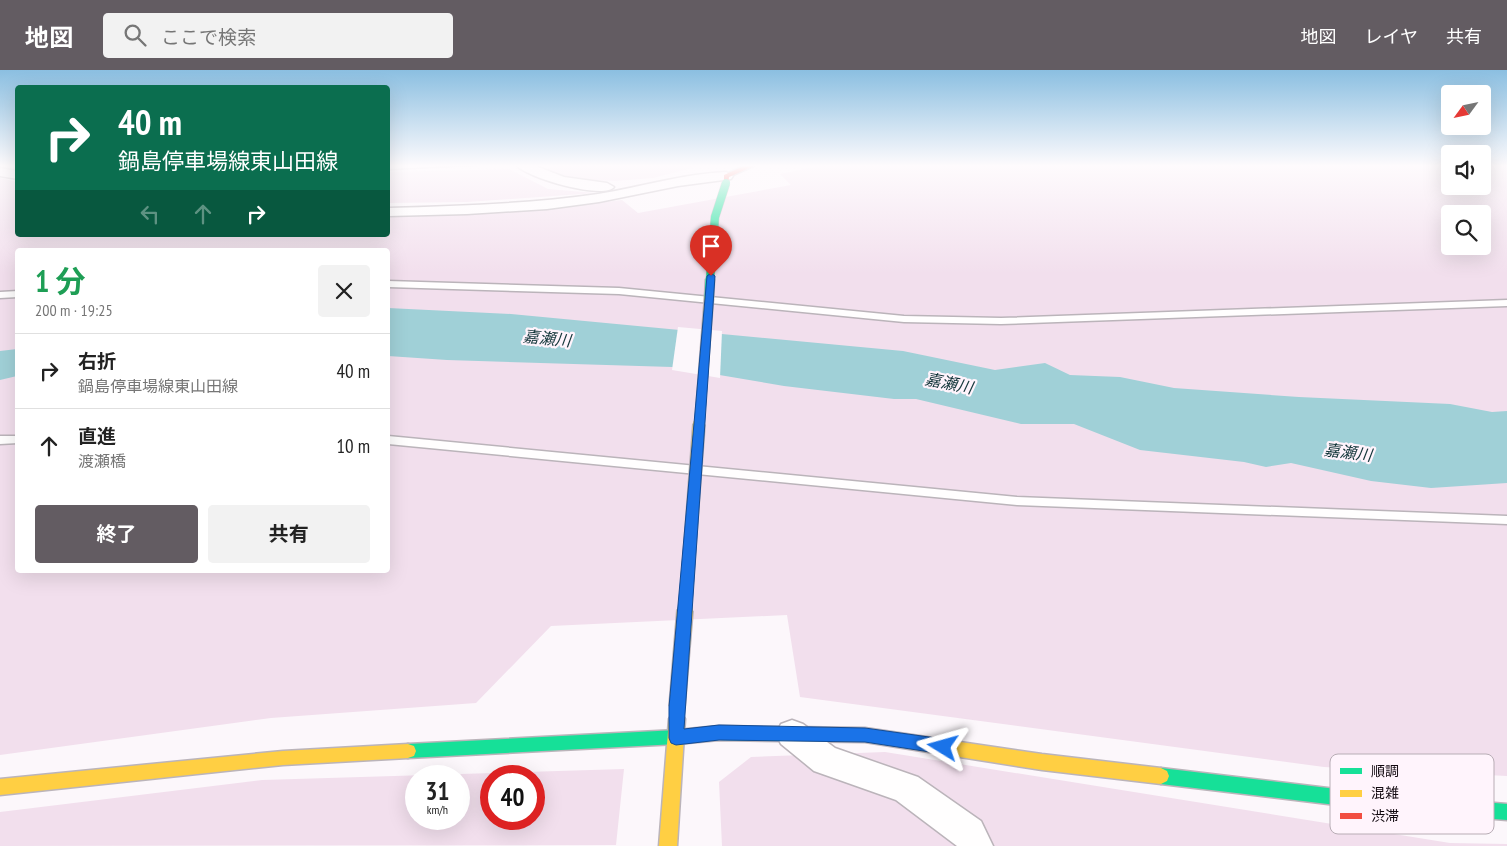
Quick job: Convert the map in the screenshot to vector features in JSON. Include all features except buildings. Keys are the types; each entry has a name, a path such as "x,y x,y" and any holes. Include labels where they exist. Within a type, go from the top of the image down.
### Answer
{"main road":[{"path":"668,846 677,707 716,217 720,201"},
{"path":"0,787 283,758 676,738 719,733 865,735 1042,762 1330,796"},
{"path":"1494,811 1507,812"}],"street":[{"path":"390,212 574,201"},
{"path":"792,734 825,760 906,788 969,833 976,846"}],"lane":[{"path":"390,284 619,291 904,319 1001,321 1507,303"},
{"path":"0,295 15,294"},
{"path":"0,440 15,439"},
{"path":"390,440 1017,501 1507,520"}],"shaded area":[{"path":"0,201 15,201 15,237 390,237 390,216 505,211 623,201 638,213 702,201 1507,201 1507,776 1494,775 1494,754 1330,754 1330,767 1324,767 800,697 787,615 551,626 476,703 271,718 0,755"},
{"path":"390,201 478,201 390,203"},
{"path":"885,752 1330,824 1330,834 1394,834 1450,843 1507,844 1507,846 722,846 719,782 751,757"},
{"path":"624,769 616,845 0,846 0,812 262,780 405,776 405,830 470,830 470,774 480,773 480,830 545,830 545,771"}],"water":[{"name":"嘉瀬川","path":"390,308 511,314 903,351 995,370 1045,363 1070,375 1120,377 1174,388 1299,397 1450,404 1492,412 1507,411 1507,483 1431,488 1371,481 1291,463 1266,467 1244,462 1140,450 1074,424 1021,424 916,399 894,399 784,386 672,367 447,360 390,356"},
{"path":"15,349 15,376 0,380 0,351"}],"pier":[{"path":"678,327 722,331 720,378 672,370"}],"traffic: fast":[{"path":"709,298 715,217 720,201"},
{"path":"408,751 677,737 719,733 784,734"},
{"path":"1161,776 1330,796"},
{"path":"1494,811 1507,812"}],"traffic: slow":[{"path":"677,707 709,298"},
{"path":"668,846 677,719"},
{"path":"784,734 865,735 1042,762 1161,776"},
{"path":"0,787 283,758 408,751"}],"route":[{"path":"711,276 676,738 719,733 865,735 943,747"}]}
